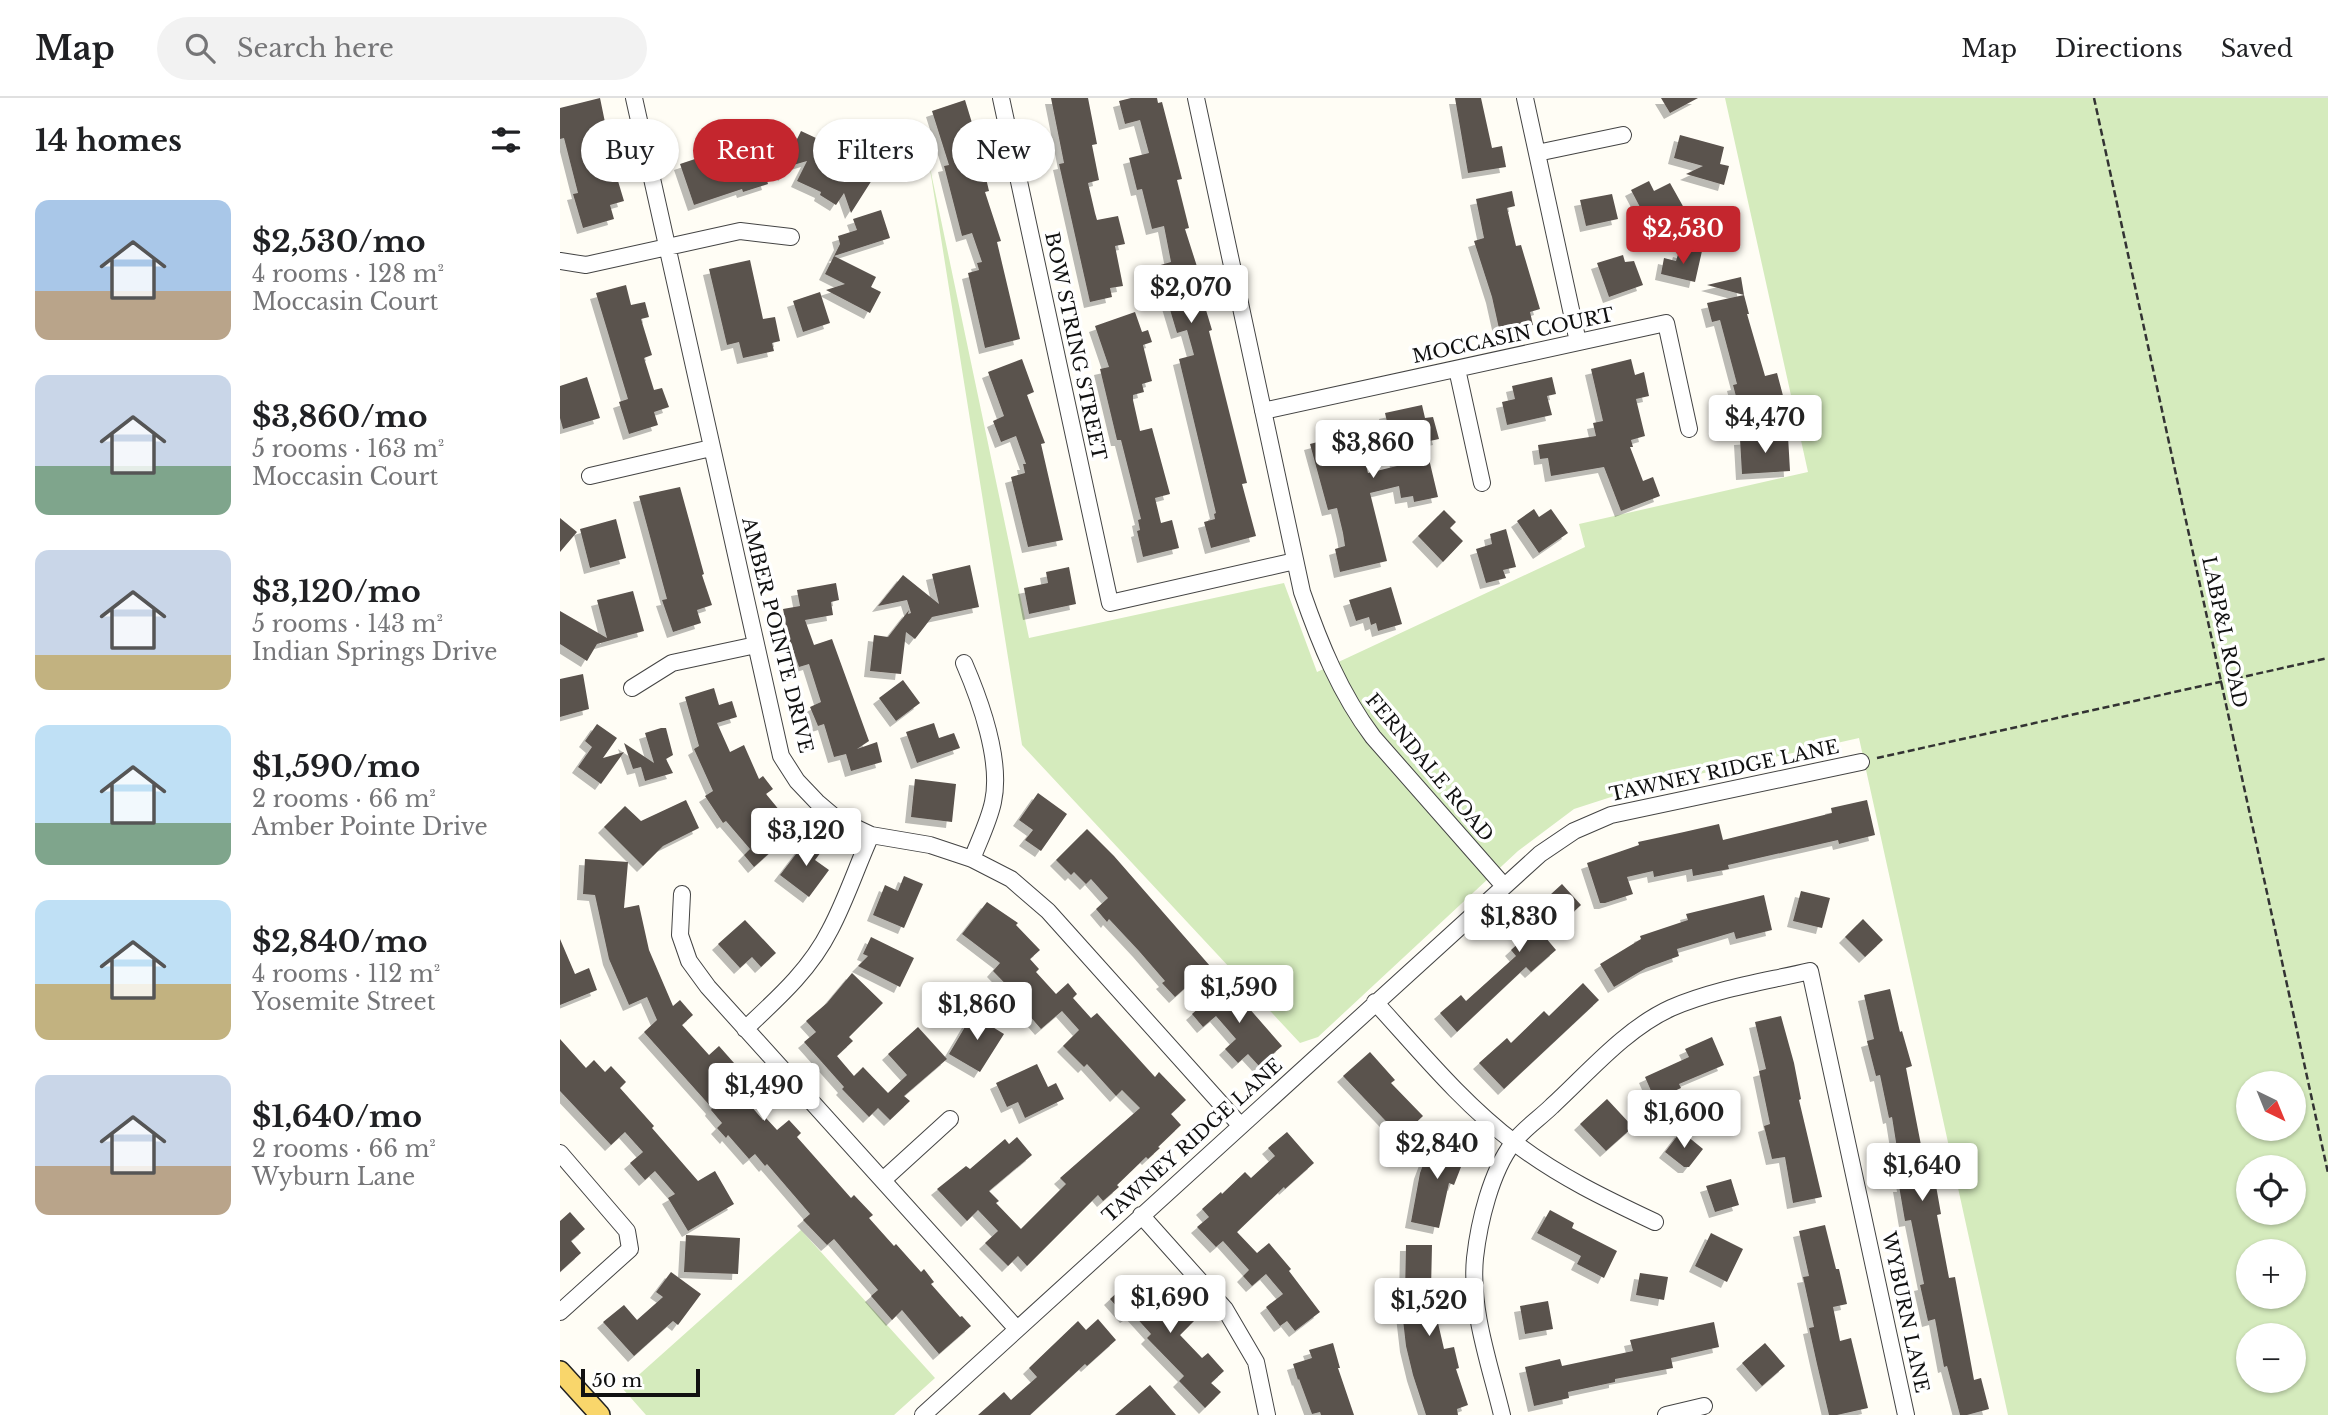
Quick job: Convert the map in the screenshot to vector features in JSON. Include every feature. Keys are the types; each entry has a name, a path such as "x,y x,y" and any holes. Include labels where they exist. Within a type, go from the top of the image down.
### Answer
{"main road":[{"path":"560,1371 600,1415"}],"street":[{"name":"AMBER POINTE DRIVE","path":"634,98 781,757 797,781 837,818 871,835 930,845 972,859 1011,879 1048,911 1240,1125"},
{"name":"BOW STRING STREET","path":"1001,98 1110,603 1295,561"},
{"name":"FERNDALE ROAD","path":"1196,98 1295,561 1312,621 1341,688 1357,715 1373,737 1503,886"},
{"path":"1525,98 1578,342"},
{"path":"1537,153 1623,135"},
{"path":"560,261 586,265 740,231 791,237"},
{"name":"MOCCASIN COURT","path":"1263,411 1666,323 1689,429"},
{"path":"1457,369 1482,482"},
{"path":"590,476 711,448"},
{"path":"632,688 672,663 756,645"},
{"path":"964,663 979,697 995,768 993,801 972,859"},
{"name":"TAWNEY RIDGE LANE","path":"923,1415 1540,854 1574,831 1611,816 1861,762"},
{"path":"745,1029 788,989 814,957 830,930 871,835"},
{"path":"682,894 680,935 689,961 708,988 1016,1328"},
{"name":"WYBURN LANE","path":"1513,1142 1622,1042 1669,1010 1705,995 1810,971 1906,1415"},
{"path":"1375,1002 1462,1096 1513,1142 1578,1184 1655,1222"},
{"path":"883,1180 950,1119"},
{"path":"1502,1415 1474,1288 1475,1258 1482,1216 1495,1177 1513,1142"},
{"path":"560,1153 627,1231 630,1249 560,1312"},
{"path":"1141,1215 1225,1309 1256,1362 1267,1415"},
{"path":"1666,1415 1704,1406"}],"path":[{"name":"LABP&L ROAD","path":"2094,98 2328,1173"},
{"name":"TAWNEY RIDGE LANE","path":"1861,762 2328,658"}],"green space":[{"path":"1725,98 2328,98 2328,1415 2008,1415 1859,738 1642,787 1574,809 1518,851 1318,1037 1300,1043 1022,745 932,182 1029,638 1284,583 1317,672 1585,547 1579,524 1808,472"},
{"path":"801,1230 935,1378 894,1415 646,1415 623,1389"}],"building":[{"path":"600,98 604,119 581,119 581,182 618,182 624,201 610,205 614,219 583,228 573,194 578,193 564,138 560,139 560,108"},
{"path":"1051,98 1088,98 1097,144 1092,145 1099,180 1088,183 1095,213 1097,220 1118,216 1125,244 1115,246 1123,286 1110,288 1112,297 1090,302 1059,164 1064,163"},
{"path":"1157,98 1158,103 1162,102 1182,179 1177,180 1189,228 1185,229 1201,279 1197,280 1212,330 1209,331 1247,483 1242,484 1256,536 1211,548 1204,522 1215,519 1216,513 1179,359 1194,355 1187,330 1177,333 1168,303 1168,300 1182,295 1179,284 1164,287 1157,266 1171,262 1164,226 1152,229 1142,189 1137,190 1129,158 1149,153 1140,120 1125,124 1119,101"},
{"path":"1455,98 1481,98 1492,148 1502,146 1506,167 1468,173"},
{"path":"1661,98 1698,98 1670,113"},
{"path":"965,100 971,119 952,119 952,182 987,182 989,191 985,192 1001,241 997,242 1020,339 985,348 968,273 979,270 977,263 982,262 972,233 962,236 944,166 949,165 938,130 938,119 935,119 932,111"},
{"path":"801,131 813,137 813,182 871,182 851,213 844,193 836,205 820,195 821,192 799,182 807,161 799,163"},
{"path":"1680,135 1724,147 1720,164 1729,166 1724,185 1686,174 1703,166 1674,158"},
{"path":"693,160 693,182 768,184 743,192 742,189 694,205 680,164"},
{"path":"1649,181 1654,191 1670,183 1684,208 1650,226 1631,190"},
{"path":"1512,191 1515,206 1507,208 1516,246 1521,245 1540,309 1530,312 1533,325 1500,333 1474,241 1484,238 1476,199"},
{"path":"1612,194 1618,219 1586,226 1580,200"},
{"path":"881,210 890,238 834,256 840,244 838,236 857,230 853,219"},
{"path":"1690,248 1702,251 1695,282 1661,274 1664,258 1676,261 1679,251 1689,254"},
{"path":"1623,255 1625,262 1634,261 1643,285 1609,297 1597,263"},
{"path":"834,256 876,277 871,287 881,292 870,313 826,290 845,284 825,274"},
{"path":"750,260 763,319 775,317 780,341 772,343 774,351 743,358 739,342 727,345 709,269"},
{"path":"1741,277 1744,295 1707,285"},
{"path":"626,285 631,305 645,302 649,317 641,319 652,355 644,358 654,390 662,388 669,407 654,412 658,425 629,434 619,402 628,399 596,293"},
{"path":"820,292 830,323 803,332 793,301"},
{"path":"1744,295 1765,376 1777,373 1786,407 1742,419 1733,385 1737,384 1720,320 1712,322 1707,303"},
{"path":"1135,312 1142,332 1148,330 1152,342 1143,345 1152,381 1142,384 1144,392 1133,395 1133,400 1140,431 1152,428 1170,494 1155,498 1161,523 1172,520 1179,548 1143,557 1137,531 1140,530 1138,520 1141,519 1121,440 1117,440 1100,369 1109,367 1095,326"},
{"path":"1022,359 1034,392 1027,395 1045,443 1041,444 1063,540 1028,547 1011,477 1025,473 1023,464 1026,464 1016,436 1001,442 993,421 1004,416 988,372"},
{"path":"1631,359 1635,375 1644,372 1649,396 1636,399 1645,436 1631,440 1633,447 1630,447 1643,481 1653,477 1660,496 1621,511 1604,467 1551,476 1548,458 1540,459 1538,445 1596,436 1593,423 1603,421 1591,369"},
{"path":"587,377 600,418 563,429 560,418 560,386"},
{"path":"1552,377 1556,394 1547,396 1552,415 1507,425 1502,402 1515,399 1512,386"},
{"path":"1422,405 1425,418 1433,417 1439,439 1425,442 1438,497 1414,502 1413,496 1401,498 1399,486 1370,493 1387,561 1340,572 1335,549 1345,546 1343,533 1337,508 1328,510 1310,444 1329,439 1326,429 1361,420 1365,436 1359,438 1368,473 1397,466 1385,413"},
{"path":"1788,436 1790,471 1742,474 1740,439"},
{"path":"680,487 712,605 697,610 701,623 673,632 662,600 667,599 639,496"},
{"path":"1534,509 1539,517 1551,509 1568,533 1539,553 1517,521"},
{"path":"1444,510 1456,522 1450,528 1463,541 1443,562 1418,536"},
{"path":"560,518 577,532 560,552"},
{"path":"616,519 626,558 590,568 580,529"},
{"path":"1506,529 1516,567 1503,570 1506,578 1486,583 1476,549 1492,544 1490,534"},
{"path":"970,565 979,607 932,617 915,639 906,632 901,674 870,671 874,635 888,637 909,610 908,614 911,613 907,600 878,606 903,575 939,604 932,574"},
{"path":"1069,567 1076,604 1029,614 1024,588 1048,583 1046,572"},
{"path":"836,583 839,600 831,602 833,615 805,620 814,645 832,639 869,741 857,749 877,742 882,762 851,771 846,754 834,757 824,724 818,726 810,707 821,702 809,664 799,667 783,609 800,606 797,590"},
{"path":"1391,587 1402,624 1378,631 1376,623 1371,625 1369,617 1356,621 1349,600"},
{"path":"633,591 644,631 597,644 587,661 560,644 560,611 607,638 597,600"},
{"path":"583,674 589,709 560,717 560,679"},
{"path":"903,680 920,703 896,721 879,698"},
{"path":"714,688 719,705 732,701 737,717 717,723 730,752 744,745 759,779 763,776 773,789 766,794 785,817 774,826 785,839 754,867 744,855 750,849 726,821 723,823 705,796 713,791 694,749 699,746 685,697"},
{"path":"934,723 939,738 954,733 960,748 917,763 906,732"},
{"path":"597,724 617,738 603,758 624,752 601,784 578,767 592,747 585,741"},
{"path":"666,728 673,755 666,759 673,773 645,781 641,767 633,769 624,743 654,763 645,733"},
{"path":"915,779 956,784 952,822 911,817"},
{"path":"1038,793 1067,814 1041,851 1025,840 1033,830 1019,820"},
{"path":"686,800 699,828 663,846 643,866 604,827 625,806 641,821"},
{"path":"1867,800 1875,835 1839,844 1838,840 1728,865 1729,869 1693,876 1692,869 1654,877 1653,871 1627,877 1633,894 1605,903 1600,903 1587,863 1639,845 1638,842 1719,824 1723,840 1832,813 1831,808"},
{"path":"1087,829 1210,966 1175,997 1139,951 1096,909 1108,898 1091,879 1086,884 1074,872 1071,875 1056,860"},
{"path":"809,837 824,848 815,860 829,870 809,897 780,875"},
{"path":"585,859 628,862 624,908 639,905 649,950 673,1006 680,1000 693,1015 682,1025 709,1055 719,1046 757,1089 745,1099 763,1120 766,1118 777,1130 789,1120 801,1133 797,1137 851,1198 854,1195 873,1215 869,1218 894,1246 896,1244 921,1272 924,1269 934,1282 931,1284 971,1326 939,1354 902,1310 892,1320 871,1296 878,1290 834,1239 827,1245 803,1220 810,1214 767,1164 765,1166 755,1154 749,1159 728,1135 726,1138 717,1128 722,1123 712,1108 644,1032 657,1020 647,997 629,1005 609,959 595,895 583,894"},
{"path":"904,876 923,884 904,928 873,915 885,885 898,891"},
{"path":"1562,884 1581,905 1546,938 1556,950 1531,972 1526,967 1457,1032 1440,1013 1461,995 1466,1001 1516,956 1511,950 1523,939 1512,926 1524,915 1526,917"},
{"path":"1801,891 1830,898 1822,928 1793,921"},
{"path":"1764,895 1772,930 1736,939 1734,932 1677,949 1679,956 1646,968 1614,987 1600,964 1641,939 1640,936 1688,920 1686,914"},
{"path":"987,902 1018,923 1016,925 1040,950 1030,959 1039,969 1036,972 1056,994 1068,983 1077,994 1073,998 1091,1018 1097,1013 1155,1077 1159,1072 1186,1100 1171,1114 1181,1125 1158,1147 1160,1148 1148,1159 1146,1157 1103,1201 1098,1195 1027,1266 1018,1256 1008,1266 985,1243 998,1231 978,1210 967,1221 937,1189 966,1166 970,1169 1005,1139 1009,1144 1017,1137 1032,1155 989,1191 999,1201 996,1203 1021,1229 1066,1184 1060,1178 1140,1108 1122,1090 1116,1096 1087,1064 1084,1067 1063,1046 1079,1030 1062,1011 1041,1029 1028,1014 1021,1020 1011,1009 1021,1000 993,971 1000,963 962,934"},
{"path":"1863,919 1883,940 1865,957 1845,937"},
{"path":"745,920 776,953 761,967 752,957 740,968 718,944"},
{"path":"871,937 914,958 900,987 858,966 868,956 863,954"},
{"path":"560,939 575,974 589,968 597,990 560,1005"},
{"path":"852,973 883,1003 849,1037 853,1041 837,1056 854,1076 863,1067 888,1093 907,1075 888,1054 918,1027 947,1059 904,1096 910,1101 890,1120 878,1108 869,1117 804,1042 816,1032 806,1021 827,1003"},
{"path":"1229,982 1282,1046 1259,1066 1248,1054 1238,1063 1225,1049 1236,1039 1216,1016 1203,1027 1192,1014"},
{"path":"1583,983 1599,1000 1504,1089 1479,1063 1507,1038 1511,1043 1544,1011 1549,1016"},
{"path":"1890,989 1900,1032 1902,1031 1912,1066 1906,1068 1928,1181 1935,1180 1941,1214 1937,1215 1949,1278 1955,1277 1974,1380 1981,1378 1989,1409 1967,1415 1960,1415 1947,1366 1944,1367 1935,1319 1928,1321 1920,1285 1924,1284 1911,1220 1905,1221 1899,1186 1903,1186 1892,1117 1889,1118 1880,1075 1876,1076 1867,1041 1874,1039 1864,995"},
{"path":"975,1010 994,1021 991,1026 1004,1034 980,1072 949,1054"},
{"path":"1781,1016 1794,1063 1801,1099 1799,1100 1822,1197 1793,1203 1785,1157 1772,1159 1764,1126 1770,1124 1759,1071 1766,1069 1755,1022"},
{"path":"1712,1037 1724,1065 1679,1084 1681,1088 1655,1100 1645,1077 1689,1057 1685,1049"},
{"path":"560,1039 586,1068 594,1060 605,1072 611,1066 626,1082 620,1088 698,1181 715,1171 734,1204 688,1231 668,1198 675,1194 655,1171 645,1180 630,1163 643,1152 625,1132 611,1145 560,1091"},
{"path":"1370,1052 1395,1080 1391,1083 1423,1116 1401,1137 1343,1076"},
{"path":"1037,1064 1048,1087 1056,1083 1064,1099 1025,1118 1018,1102 1007,1107 996,1083"},
{"path":"1607,1099 1633,1127 1606,1151 1580,1124"},
{"path":"1681,1131 1703,1149 1689,1167 1684,1167 1665,1152"},
{"path":"1287,1132 1314,1163 1285,1189 1284,1187 1237,1232 1257,1253 1269,1243 1291,1269 1289,1271 1320,1312 1295,1331 1287,1321 1280,1326 1266,1307 1283,1294 1266,1274 1252,1286 1243,1276 1249,1270 1223,1241 1216,1247 1197,1227 1209,1217 1202,1209 1245,1172 1251,1178 1275,1156 1268,1148"},
{"path":"1434,1136 1468,1149 1454,1185 1449,1183 1439,1228 1411,1222 1420,1173"},
{"path":"1731,1179 1739,1205 1715,1212 1706,1186"},
{"path":"1550,1210 1574,1223 1572,1228 1617,1251 1604,1278 1577,1264 1581,1256 1537,1233"},
{"path":"570,1212 585,1229 571,1241 581,1253 560,1272 560,1221"},
{"path":"1825,1225 1847,1304 1833,1307 1840,1341 1851,1338 1868,1408 1837,1415 1829,1415 1809,1328 1814,1327 1803,1277 1809,1276 1799,1231"},
{"path":"1711,1233 1743,1249 1727,1282 1695,1266"},
{"path":"686,1235 740,1238 738,1274 684,1272"},
{"path":"1406,1245 1432,1245 1431,1290 1438,1289 1442,1322 1438,1323 1444,1349 1454,1347 1459,1368 1456,1369 1468,1405 1457,1409 1458,1415 1426,1415 1413,1375 1406,1346 1400,1294 1405,1293"},
{"path":"671,1272 701,1294 678,1325 673,1321 634,1356 603,1322 624,1305 637,1320 663,1297 656,1292"},
{"path":"1640,1273 1668,1277 1664,1300 1636,1295"},
{"path":"1154,1277 1195,1320 1180,1335 1202,1358 1208,1353 1224,1371 1211,1383 1221,1392 1205,1408 1179,1381 1184,1376 1147,1338 1151,1334 1132,1313 1126,1317 1110,1299 1133,1278 1142,1288"},
{"path":"1548,1301 1553,1329 1525,1334 1520,1306"},
{"path":"1098,1319 1116,1340 1087,1366 1085,1364 1030,1415 978,1415 1004,1392 1011,1400 1037,1377 1029,1368 1078,1321 1086,1330"},
{"path":"1714,1322 1719,1347 1671,1358 1673,1368 1615,1379 1615,1382 1568,1392 1569,1398 1534,1406 1525,1367 1560,1359 1562,1366 1633,1351 1630,1340"},
{"path":"1333,1343 1338,1368 1354,1415 1321,1415 1320,1412 1312,1414 1293,1364 1312,1358 1309,1350"},
{"path":"1765,1343 1785,1366 1762,1386 1742,1363"},
{"path":"1150,1385 1176,1415 1115,1415"}]}
